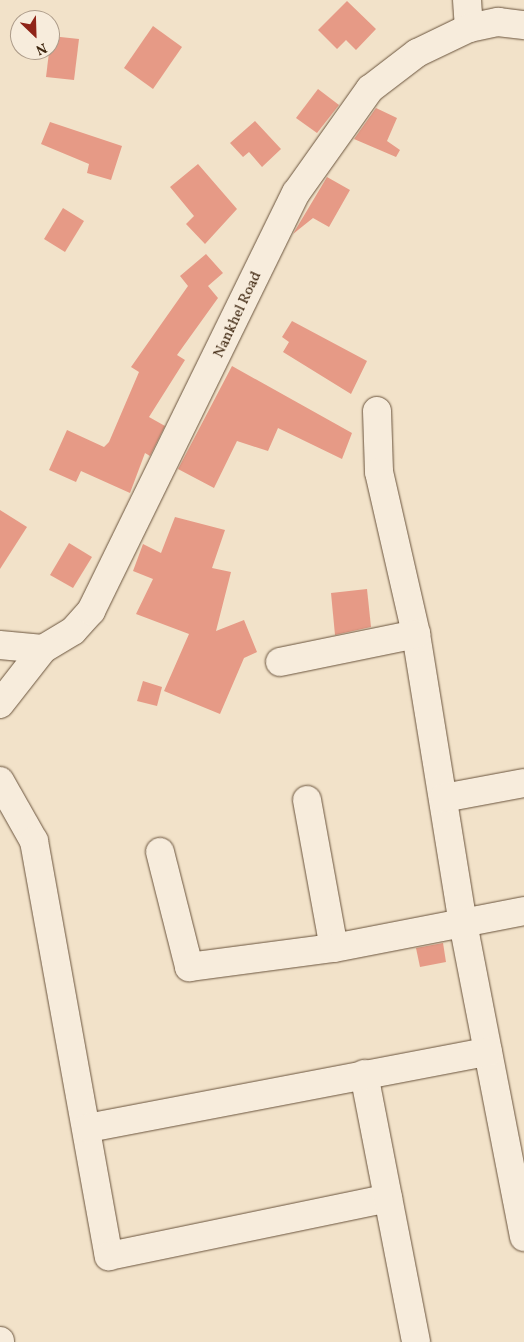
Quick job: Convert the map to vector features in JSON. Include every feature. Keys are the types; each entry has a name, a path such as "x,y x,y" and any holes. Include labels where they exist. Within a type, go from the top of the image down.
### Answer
{"street":[{"path":"467,0 469,28"},
{"name":"Nankhel Road","path":"43,649 72,631 91,611 296,193 370,89 417,53 469,28 498,22 524,25"},
{"path":"377,411 379,472 416,634 463,923 524,1237"},
{"path":"280,662 416,634"},
{"path":"0,644 43,649"},
{"path":"0,704 43,649"},
{"path":"0,781 34,841 88,1128 109,1256 388,1198"},
{"path":"444,798 524,783"},
{"path":"307,800 334,948"},
{"path":"160,852 190,967 334,948 524,911"},
{"path":"88,1128 364,1074 488,1052"},
{"path":"364,1074 416,1342"}],"building":[{"path":"347,1 376,29 356,50 346,40 337,49 318,30"},
{"path":"153,26 182,47 153,89 124,68"},
{"path":"60,37 79,39 74,80 46,77 48,60 60,60"},
{"path":"318,89 339,105 317,133 296,118"},
{"path":"376,108 397,118 387,141 400,150 396,157 354,139"},
{"path":"255,121 281,149 262,167 249,152 243,157 230,143"},
{"path":"50,122 122,146 111,180 87,173 89,164 41,144"},
{"path":"198,164 237,209 205,244 186,224 194,216 170,187"},
{"path":"327,177 350,190 329,227 313,218 293,234"},
{"path":"63,208 84,221 65,252 44,239"},
{"path":"206,254 223,273 208,286 218,298 177,355 185,360 149,417 165,426 150,456 145,453 130,493 81,471 76,482 49,470 67,430 104,447 109,442 139,372 131,367 188,286 180,276"},
{"path":"292,321 367,361 351,394 283,352 289,342 282,337"},
{"path":"232,366 352,433 342,459 278,428 268,451 237,441 214,488 178,469"},
{"path":"0,510 27,527 0,569"},
{"path":"175,517 225,530 212,568 231,572 216,631 244,620 257,652 244,658 220,714 164,691 189,634 136,614 153,579 133,571 143,544 161,553"},
{"path":"69,543 92,557 73,588 50,575"},
{"path":"367,589 371,627 335,635 331,593"},
{"path":"143,681 162,687 157,706 137,701"},
{"path":"443,943 446,962 420,967 416,948"}]}
